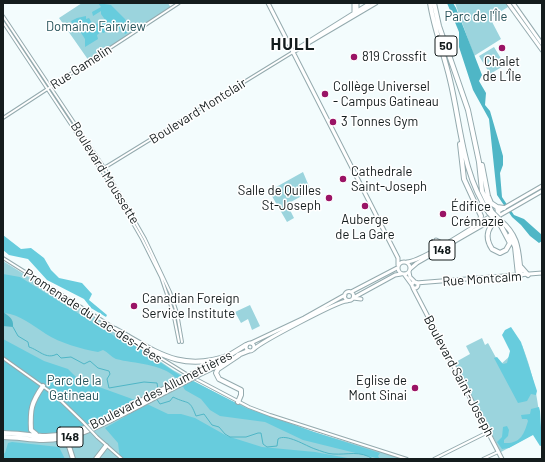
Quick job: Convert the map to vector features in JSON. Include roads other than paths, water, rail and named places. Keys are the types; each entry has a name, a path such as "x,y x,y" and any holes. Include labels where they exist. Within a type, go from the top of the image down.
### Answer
{"highway":[{"name":"50","path":"430,3 458,117 468,172 491,213"},
{"name":"50","path":"434,3 439,26 466,103 476,146 482,191 491,213"},
{"path":"458,117 462,173 467,189 481,216 480,222"},
{"path":"476,146 488,197 491,203 501,214 510,242 507,249 500,253 492,248 487,234 489,227 501,214"},
{"name":"50","path":"491,213 501,214"},
{"name":"50","path":"501,214 516,240 520,275"},
{"name":"50","path":"501,214 513,242 520,275"},
{"path":"520,267 528,275"},
{"path":"115,328 155,351 181,361 203,363 230,355"},
{"name":"Boulevard des Allumettières","path":"199,373 246,345"},
{"name":"Boulevard des Allumettières","path":"3,437 54,439 78,435 199,373 248,351"},
{"path":"238,402 242,395 241,390 219,379 216,373 218,369 239,355"},
{"path":"18,434 24,434 29,430 29,405 42,385"},
{"path":"42,385 33,401 31,410 31,430 34,434 42,436"},
{"name":"Boulevard des Allumettières","path":"3,433 42,436 64,434 84,429 130,408"},
{"path":"72,459 68,441 78,435"},
{"path":"54,439 65,442 72,459"},
{"path":"97,459 107,447"}],"main road":[{"path":"268,3 398,258 398,266"},
{"path":"354,3 356,14"},
{"path":"356,14 357,3 365,6"},
{"name":"Boulevard Montclair","path":"293,52 356,14 370,3"},
{"name":"Boulevard Montclair","path":"293,52 300,46 376,3"},
{"path":"508,3 540,42"},
{"path":"513,3 540,42 542,50"},
{"path":"288,42 294,46 300,46"},
{"path":"501,214 509,205 542,186"},
{"path":"480,222 501,214 542,191"},
{"name":"148","path":"409,271 417,263 501,214"},
{"name":"148","path":"406,262 413,261 436,249 480,222"},
{"path":"436,249 436,240 444,244"},
{"path":"398,258 406,262"},
{"path":"406,262 351,292 347,292 345,295 304,318 246,345 246,348 248,351 254,349 262,342 303,321 348,301 394,275 403,274 409,271"},
{"name":"Boulevard Saint-Joseph","path":"406,262 410,277 415,285 416,294 502,459"},
{"name":"Boulevard Saint-Joseph","path":"398,266 403,274 415,285"},
{"name":"Rue Montcalm","path":"415,285 542,274"},
{"path":"351,292 353,298"},
{"path":"345,295 348,301"},
{"path":"353,298 361,299"},
{"path":"251,343 254,344 254,349"}],"street":[{"name":"Rue Gamelin","path":"3,118 179,3"},
{"name":"Boulevard Moussette","path":"3,16 103,169 145,239 162,274 176,314 182,342"},
{"name":"Boulevard Moussette","path":"3,22 47,89 103,169 142,239 160,275 173,312 179,342"},
{"name":"Boulevard Montclair","path":"103,169 293,52"},
{"name":"Promenade du Lac-des-Fées","path":"3,258 115,328 172,367 238,402 265,414 303,427 407,459"},
{"path":"3,358 42,385 63,402 107,447 122,459"},
{"path":"434,459 488,432"},
{"path":"482,459 498,451"}],"waterway":[{"path":"13,327 18,336 28,342 29,347 43,354 49,356 57,354 61,358 71,357 84,364 90,361 98,368 109,371 110,374 107,379 109,388 144,382 157,383 158,389"},
{"path":"156,398 160,404 170,401 173,397 190,404 196,416 204,414 212,425 219,427 230,437 246,437 261,433 263,444 267,447 277,446 278,439 286,438 329,454 359,454 373,459"}],"place":[{"name":"Chalet de L’Île","path":"502,48"},
{"name":"819 Crossfit","path":"354,57"},
{"name":"Collège Universel - Campus Gatineau","path":"325,94"},
{"name":"3 Tonnes Gym","path":"333,122"},
{"name":"Cathedrale Saint-Joseph","path":"343,179"},
{"name":"Salle de Quilles St-Joseph","path":"329,198"},
{"name":"Auberge de La Gare","path":"365,206"},
{"name":"Édifice Crémazie","path":"443,214"},
{"name":"Canadian Foreign Service Institute","path":"134,306"},
{"name":"Eglise de Mont Sinai","path":"415,388"}],"district":[{"name":"HULL","path":"293,44"}],"park label":[{"name":"Parc de l'Île","path":"476,17"},
{"name":"Domaine Fairview","path":"96,27"},
{"name":"Parc de la Gatineau","path":"74,388"}]}
